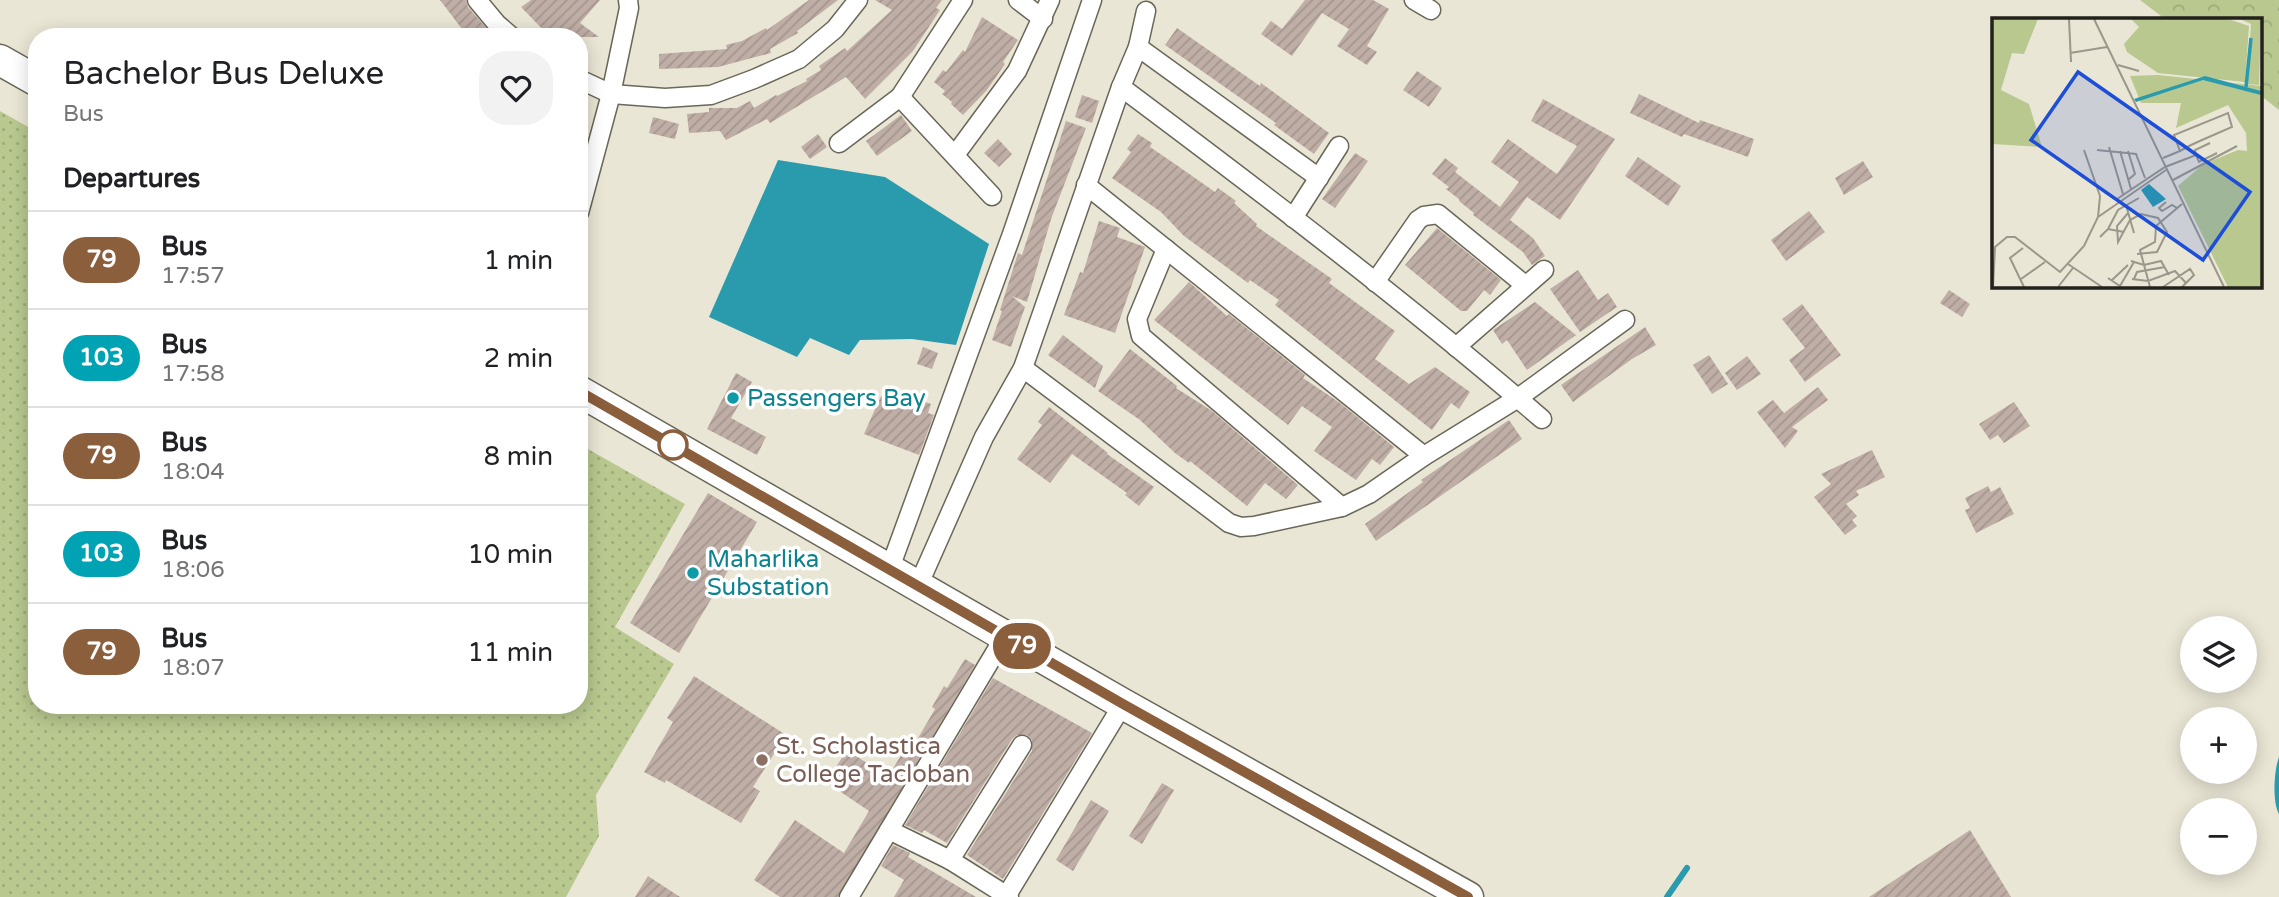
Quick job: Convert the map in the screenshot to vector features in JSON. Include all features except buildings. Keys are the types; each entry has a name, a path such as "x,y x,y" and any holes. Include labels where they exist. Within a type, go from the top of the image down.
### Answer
{"highway":[{"path":"0,60 28,75"},
{"path":"588,396 1123,704 1468,897"}],"street":[{"path":"477,0 502,28"},
{"path":"588,180 611,94 629,8 628,0"},
{"path":"588,83 611,94 664,98 710,94 800,59 835,29 858,0"},
{"path":"839,143 900,97 964,0"},
{"path":"1018,0 1043,19"},
{"path":"955,155 1017,71 1050,0"},
{"path":"890,568 1012,234 1092,0"},
{"path":"1413,0 1431,10"},
{"path":"918,586 984,437 1023,368 1121,87 1138,47 1146,11"},
{"path":"1138,47 1319,178"},
{"path":"1121,87 1375,282 1542,419"},
{"path":"900,97 992,196"},
{"path":"1293,218 1339,146"},
{"path":"1086,185 1424,456"},
{"path":"1375,282 1418,220 1424,216 1438,214 1525,285"},
{"path":"1166,249 1137,319 1141,336 1342,507"},
{"path":"1456,347 1544,270"},
{"path":"1023,368 1229,523 1241,527 1254,526 1342,507 1369,494 1424,456 1518,398 1625,320"},
{"path":"851,897 1005,636"},
{"path":"889,830 950,860 1008,896 1123,704"},
{"path":"950,860 1022,745"}],"green space":[{"path":"2140,0 2279,0 2279,110 2262,97 2262,18 2164,18"},
{"path":"0,111 28,127 28,714 588,714 588,449 685,504 615,627 674,664 596,795 599,836 566,897 0,897"}],"water":[{"path":"778,160 885,177 989,244 956,345 912,339 860,340 849,355 810,338 797,357 709,317"},
{"path":"2279,757 2279,814 2274,786"}],"waterway":[{"path":"1667,897 1687,868"}],"bus line":[{"name":"79","path":"588,396 1123,704 1468,897"}],"place":[{"name":"Passengers Bay","path":"733,398"},
{"name":"Maharlika Substation","path":"693,573"},
{"name":"St. Scholastica College Tacloban","path":"762,760"}]}
